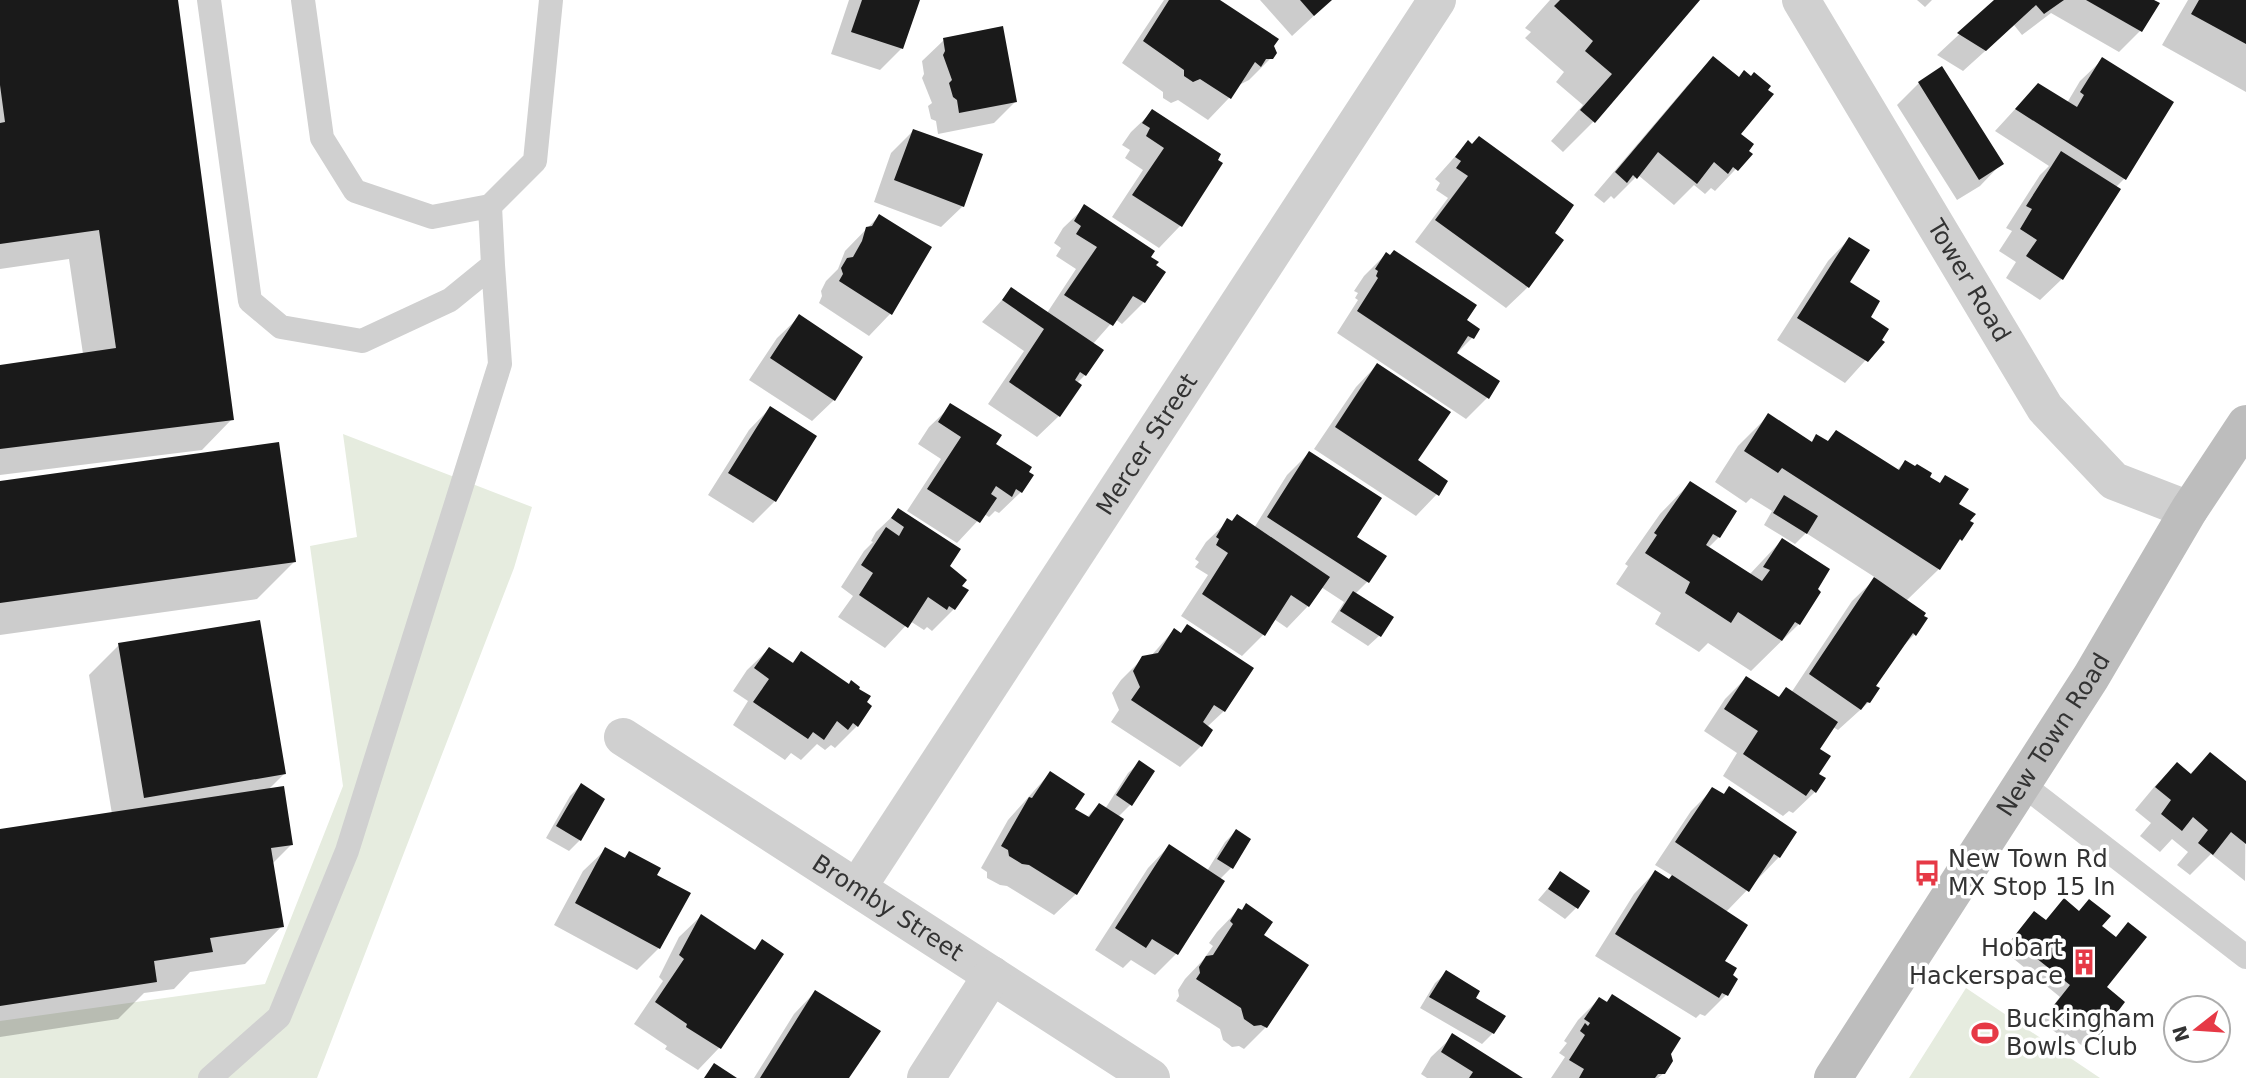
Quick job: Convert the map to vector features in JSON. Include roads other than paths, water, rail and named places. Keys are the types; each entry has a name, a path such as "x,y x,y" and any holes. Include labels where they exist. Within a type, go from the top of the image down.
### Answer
{"main road":[{"name":"New Town Road","path":"1833,1078 2091,677 2189,510 2246,424"}],"street":[{"name":"Mercer Street","path":"857,888 1437,0"},
{"name":"Tower Road","path":"1801,0 2045,408 2114,481 2189,510"},
{"name":"Bromby Street","path":"623,737 1151,1078"},
{"path":"926,1078 992,975"}],"lane":[{"path":"209,0 250,301 282,327 362,341 450,300 492,265"},
{"path":"303,0 322,138 355,191 432,217 490,206 535,161 551,0"},
{"path":"211,1078 279,1017 347,850 500,364 490,206"},
{"path":"2022,784 2246,957"}],"place":[{"name":"New Town Rd MX Stop 15 In","path":"1927,873"},
{"name":"Hobart Hackerspace","path":"2084,962"},
{"name":"Buckingham Bowls Club","path":"1985,1033"}]}
